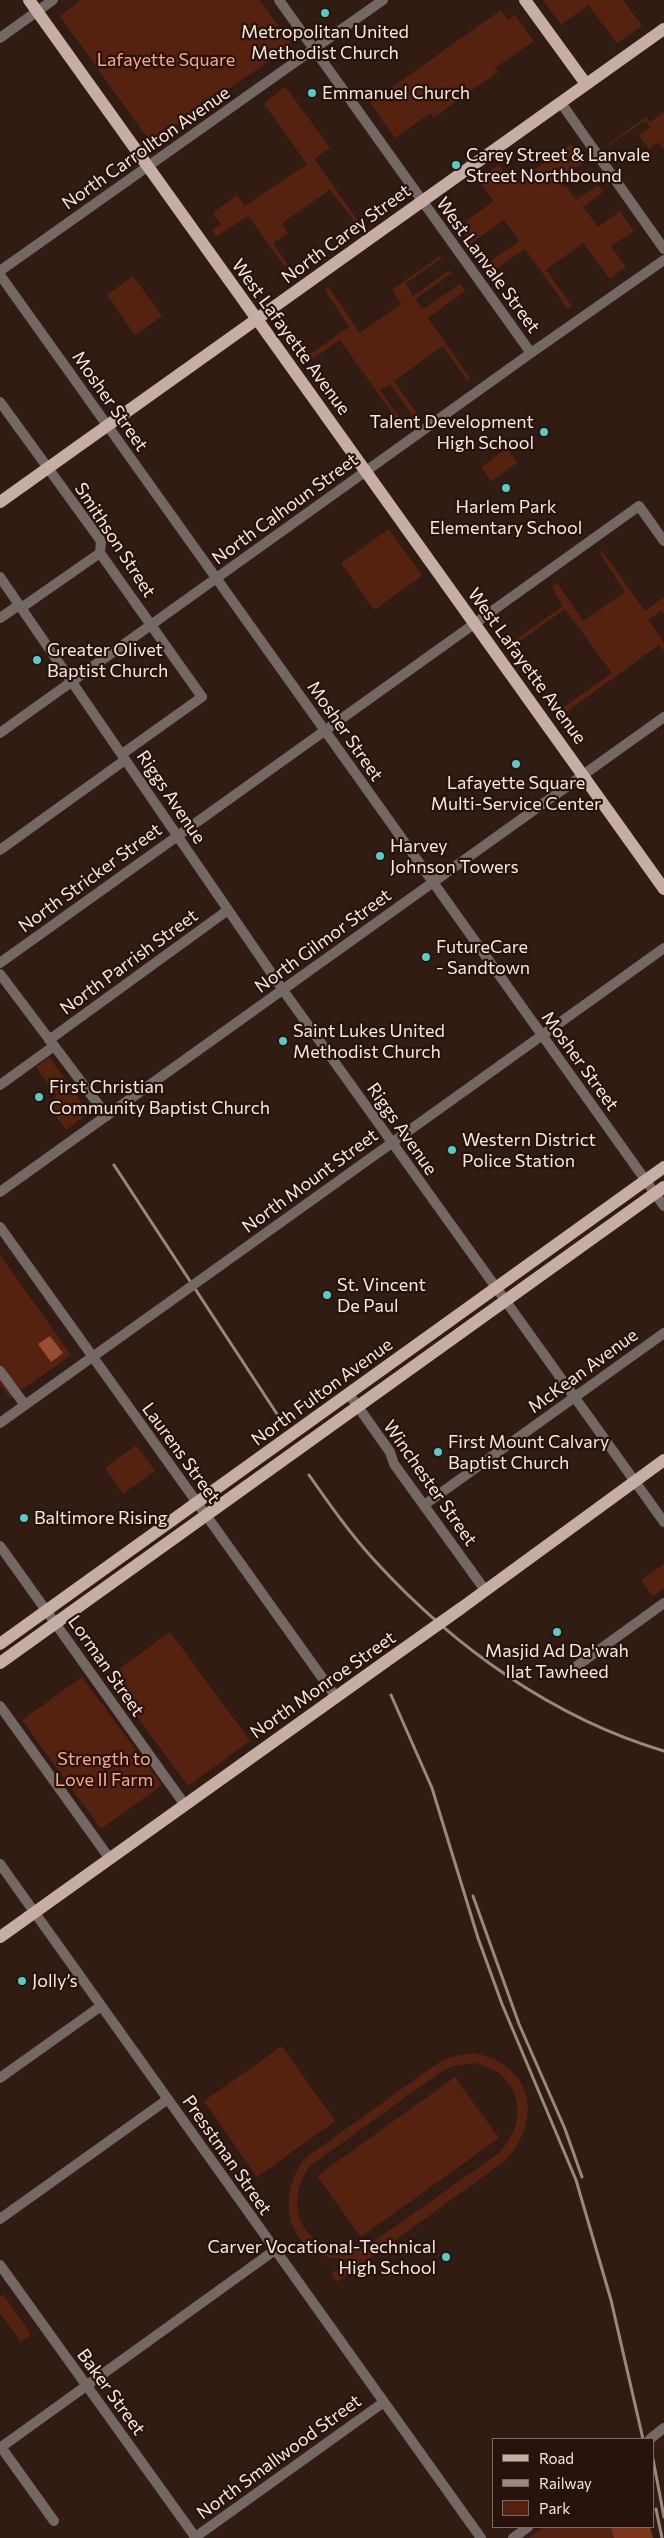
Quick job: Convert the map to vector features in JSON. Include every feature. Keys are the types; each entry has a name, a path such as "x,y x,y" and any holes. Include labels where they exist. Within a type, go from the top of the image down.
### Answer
{"main road":[{"name":"West Lafayette Avenue","path":"29,0 664,890"},
{"path":"525,0 586,84"},
{"name":"North Carey Street","path":"0,502 664,29"},
{"name":"North Fulton Avenue","path":"0,1644 664,1167"},
{"name":"North Fulton Avenue","path":"0,1663 660,1191"},
{"name":"North Monroe Street","path":"0,1937 460,1609 664,1460"}],"street":[{"path":"0,38 53,0"},
{"name":"West Lanvale Street","path":"279,0 530,353"},
{"name":"North Carrollton Avenue","path":"0,271 383,0"},
{"path":"560,102 664,249"},
{"name":"North Calhoun Street","path":"0,733 530,353 664,260"},
{"name":"Mosher Street","path":"0,275 542,1036 646,1180 660,1191 664,1206"},
{"name":"Smithson Street","path":"0,402 101,541 100,553 202,697 124,757"},
{"name":"North Stricker Street","path":"0,963 639,506 664,541"},
{"path":"0,618 20,607 100,553"},
{"name":"Riggs Avenue","path":"0,577 283,990 664,1522"},
{"name":"North Gilmor Street","path":"0,1192 664,717"},
{"path":"0,850 124,757"},
{"name":"North Parrish Street","path":"0,1085 52,1043 228,910"},
{"name":"North Mount Street","path":"0,1423 664,948"},
{"path":"0,974 107,1116"},
{"name":"Laurens Street","path":"0,1227 336,1697"},
{"name":"McKean Avenue","path":"424,1505 664,1333"},
{"path":"0,1371 25,1406"},
{"name":"Winchester Street","path":"349,1394 424,1505 485,1590"},
{"name":"Lorman Street","path":"0,1546 185,1805"},
{"path":"567,1673 664,1603"},
{"path":"0,1706 110,1858"},
{"name":"Presstman Street","path":"0,1864 481,2538"},
{"path":"0,2078 101,2006"},
{"path":"0,2220 168,2099"},
{"path":"54,2521 0,2448 276,2250"},
{"name":"Baker Street","path":"0,2265 195,2538"},
{"name":"North Smallwood Street","path":"195,2538 384,2402"},
{"path":"651,2438 664,2428"},
{"path":"513,2538 527,2528"}],"green space":[{"name":"Lafayette Square","path":"81,0 260,0 292,45 151,143 60,16"},
{"path":"543,0 623,0 642,26 617,43 588,5 561,25"},
{"path":"501,10 508,20 515,15 534,41 495,68 498,72 434,117 430,113 395,138 370,103"},
{"path":"285,86 330,148 314,159 361,225 358,226 330,190 282,223 288,233 273,243 294,274 291,275 248,216 219,235 216,236 212,230 221,224 213,213 237,195 245,206 307,164 264,104"},
{"path":"664,112 664,150 659,142 649,149 639,135 650,127 646,120 607,145 646,117 650,122"},
{"path":"571,144 582,163 559,181 564,187 566,186 576,200 598,185 603,192 583,207 598,227 620,211 634,231 611,246 626,267 610,279 583,243 546,270 572,306 568,309 525,249 490,273 485,265 519,241 504,220 470,244 464,233 471,228 466,221 494,201 478,179 499,165 513,185"},
{"path":"440,256 442,258 406,283 413,296 450,270 452,273 415,299 423,309 460,284 465,291 428,318 470,378 467,380 443,346 394,381 418,415 414,418 390,384 380,390 405,426 402,427 340,340 306,363 303,359 349,327 325,290 328,287 360,333 401,304 392,290"},
{"path":"133,276 162,316 135,335 107,295"},
{"path":"507,448 517,463 491,481 481,467"},
{"path":"389,529 422,576 374,610 341,563"},
{"path":"602,551 645,611 664,597 664,614 661,611 648,620 664,643 664,651 659,645 559,717 557,712 612,673 565,609 510,648 508,645 563,606 552,587 557,583 583,621 625,592 600,554"},
{"path":"49,1057 89,1113 66,1130 47,1104 57,1096 36,1067"},
{"path":"0,1255 71,1355 10,1398 0,1384"},
{"path":"136,1445 155,1471 123,1494 105,1468"},
{"path":"664,1564 664,1588 653,1596 641,1580"},
{"path":"170,1632 250,1741 188,1786 108,1677"},
{"name":"Strength to Love II Farm","path":"82,1677 162,1785 101,1829 22,1720"},
{"path":"282,2046 335,2121 257,2177 204,2101"},
{"path":"474,2053 494,2059 509,2069 520,2081 526,2096 528,2112 525,2128 517,2145 505,2161 337,2282 331,2274 350,2260 331,2258 319,2254 298,2235 292,2223 289,2211 289,2198 297,2171 304,2159 438,2063 450,2057","holes":["473,2063 489,2068 502,2076 511,2086 516,2099 515,2126 509,2140 499,2153 366,2247 347,2250 330,2247 316,2240 305,2229 299,2216 297,2200 301,2183 310,2166 442,2071 453,2066"]},
{"path":"455,2077 499,2138 361,2237 317,2176"},
{"path":"3,2294 31,2334 21,2342 0,2313 0,2296"},
{"path":"543,2528 634,2528 636,2538 528,2538"}],"shaded area":[{"path":"50,1336 63,1353 51,1362 38,1344"},
{"path":"611,2528 650,2528 653,2538 614,2538"}],"railway":[{"path":"114,1165 277,1414"},
{"path":"309,1475 349,1531 376,1562 438,1623 472,1650 508,1676 583,1720 623,1737 664,1751"},
{"path":"391,1695 432,1788 478,1938 502,2004 576,2180 611,2300 643,2438"},
{"path":"473,1896 519,2024 565,2129 582,2177"},
{"path":"654,2464 664,2517"},
{"path":"656,2509 662,2538"}],"place":[{"name":"Metropolitan United Methodist Church","path":"325,13"},
{"name":"Emmanuel Church","path":"312,93"},
{"name":"Carey Street & Lanvale Street Northbound","path":"456,165"},
{"name":"Talent Development High School","path":"544,432"},
{"name":"Harlem Park Elementary School","path":"506,488"},
{"name":"Greater Olivet Baptist Church","path":"37,660"},
{"name":"Lafayette Square Multi-Service Center","path":"516,764"},
{"name":"Harvey Johnson Towers","path":"380,856"},
{"name":"FutureCare - Sandtown","path":"426,957"},
{"name":"Saint Lukes United Methodist Church","path":"283,1041"},
{"name":"First Christian Community Baptist Church","path":"39,1097"},
{"name":"Western District Police Station","path":"452,1150"},
{"name":"St. Vincent De Paul","path":"327,1295"},
{"name":"First Mount Calvary Baptist Church","path":"438,1452"},
{"name":"Baltimore Rising","path":"24,1518"},
{"name":"Masjid Ad Da'wah Ilat Tawheed","path":"557,1632"},
{"name":"Jolly’s","path":"22,1981"},
{"name":"Carver Vocational-Technical High School","path":"446,2257"}]}
